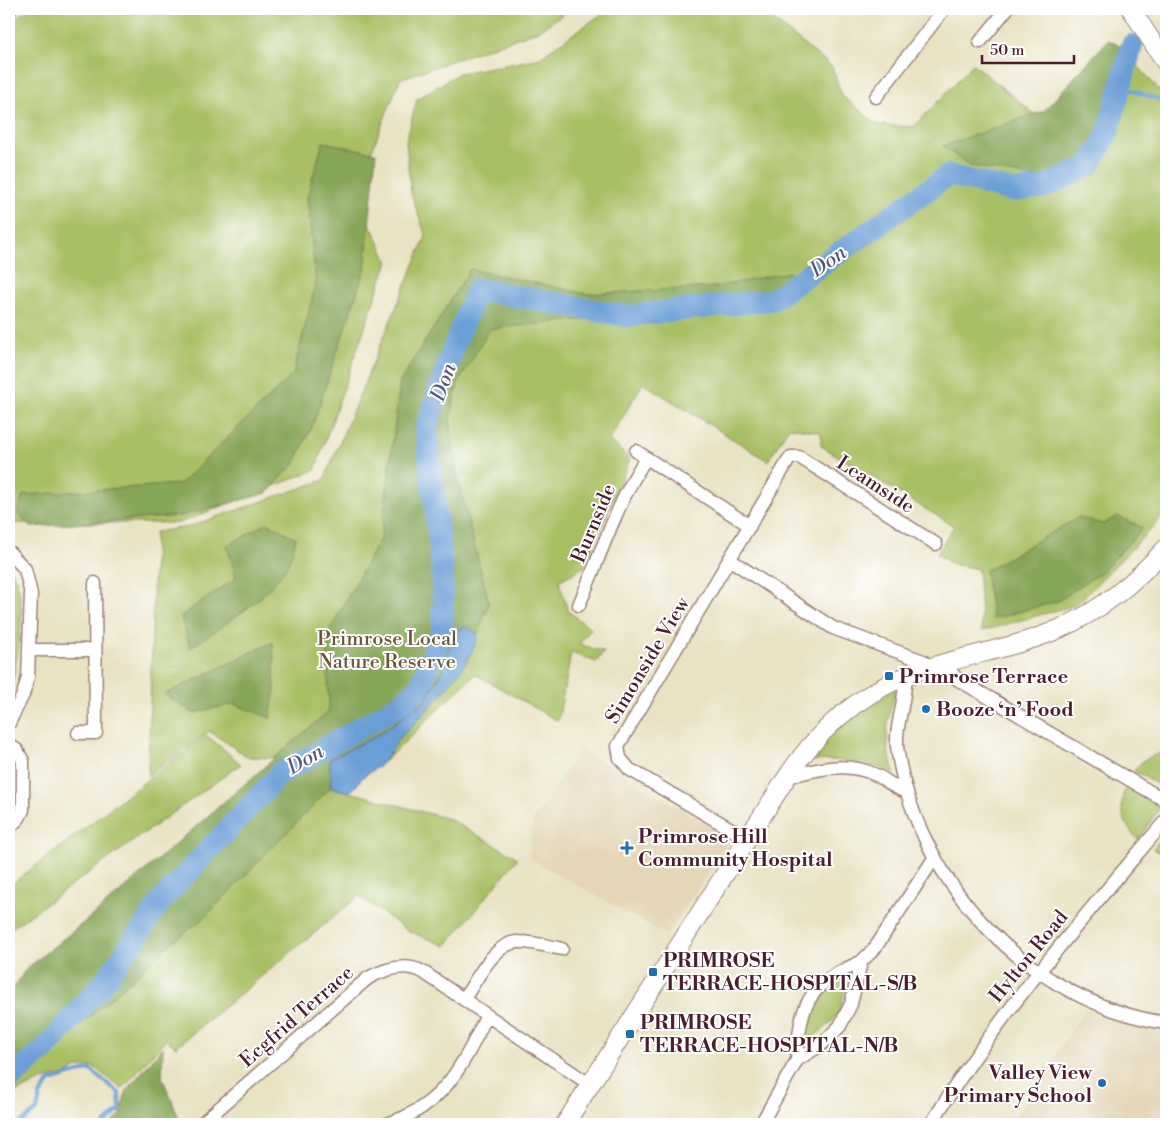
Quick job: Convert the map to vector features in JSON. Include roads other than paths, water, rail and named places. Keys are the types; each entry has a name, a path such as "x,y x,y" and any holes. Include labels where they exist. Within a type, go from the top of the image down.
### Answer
{"street":[{"path":"876,97 944,9"},
{"path":"980,42 1007,9"},
{"path":"1131,9 1166,63"},
{"path":"636,451 750,526"},
{"name":"Simonside View","path":"748,839 629,769 623,764 618,752 618,746 788,460 797,456"},
{"name":"Leamside","path":"797,456 936,544"},
{"name":"Burnside","path":"579,605 612,519 646,458"},
{"path":"565,1124 787,777 814,739 851,708 905,676 936,665 1041,636 1082,618 1128,588 1166,548"},
{"path":"9,552 25,569 29,581 30,650 28,677 23,695 9,723"},
{"path":"730,560 833,628 936,665 1166,801"},
{"path":"78,733 96,733 95,583"},
{"path":"30,650 95,650"},
{"path":"905,676 906,684 896,730 898,753 907,792 920,828 936,857 991,933 1036,972 1092,1000 1140,1018 1166,1023"},
{"path":"9,744 17,750 23,761 23,810 19,818 9,828"},
{"path":"787,777 816,770 850,767 862,769 878,776 899,790 907,792"},
{"name":"Hylton Road","path":"931,1124 986,1040 1036,972 1166,820"},
{"path":"761,1124 797,1060 799,1025 805,1004 826,980 861,962 875,948 936,857"},
{"path":"464,999 499,948 508,943 519,942 562,949"},
{"path":"797,1060 821,1045 840,1026 851,1004 861,962"},
{"name":"Ecgfrid Terrace","path":"201,1124 375,974 397,968 412,967 464,999 587,1087"},
{"path":"387,1124 415,1112 447,1085 464,1063 486,1015"}],"water":[{"path":"467,627 478,634 474,647 446,689 400,738 383,763 364,776 355,788 348,792 331,787 330,759 378,735 425,701 444,668 450,642 457,629"}],"waterway":[{"name":"Don","path":"9,1080 45,1049 105,981 163,899 281,773 403,703 420,687 443,628 442,566 426,428 455,344 477,289 626,316 772,300 949,175 1012,191 1045,187 1090,165 1108,132 1132,45"},
{"path":"1120,86 1166,102"},
{"path":"19,1124 37,1110 40,1095 50,1081 91,1070 119,1093 120,1110 104,1124"}],"place":[{"name":"Primrose Terrace","path":"889,676"},
{"name":"Booze ‘n’ Food","path":"926,709"},
{"name":"Primrose Hill Community Hospital","path":"627,848"},
{"name":"PRIMROSE TERRACE-HOSPITAL-S/B","path":"653,972"},
{"name":"PRIMROSE TERRACE-HOSPITAL-N/B","path":"630,1034"},
{"name":"Valley View Primary School","path":"1102,1083"}],"park label":[{"name":"Primrose Local Nature Reserve","path":"387,650"}]}
